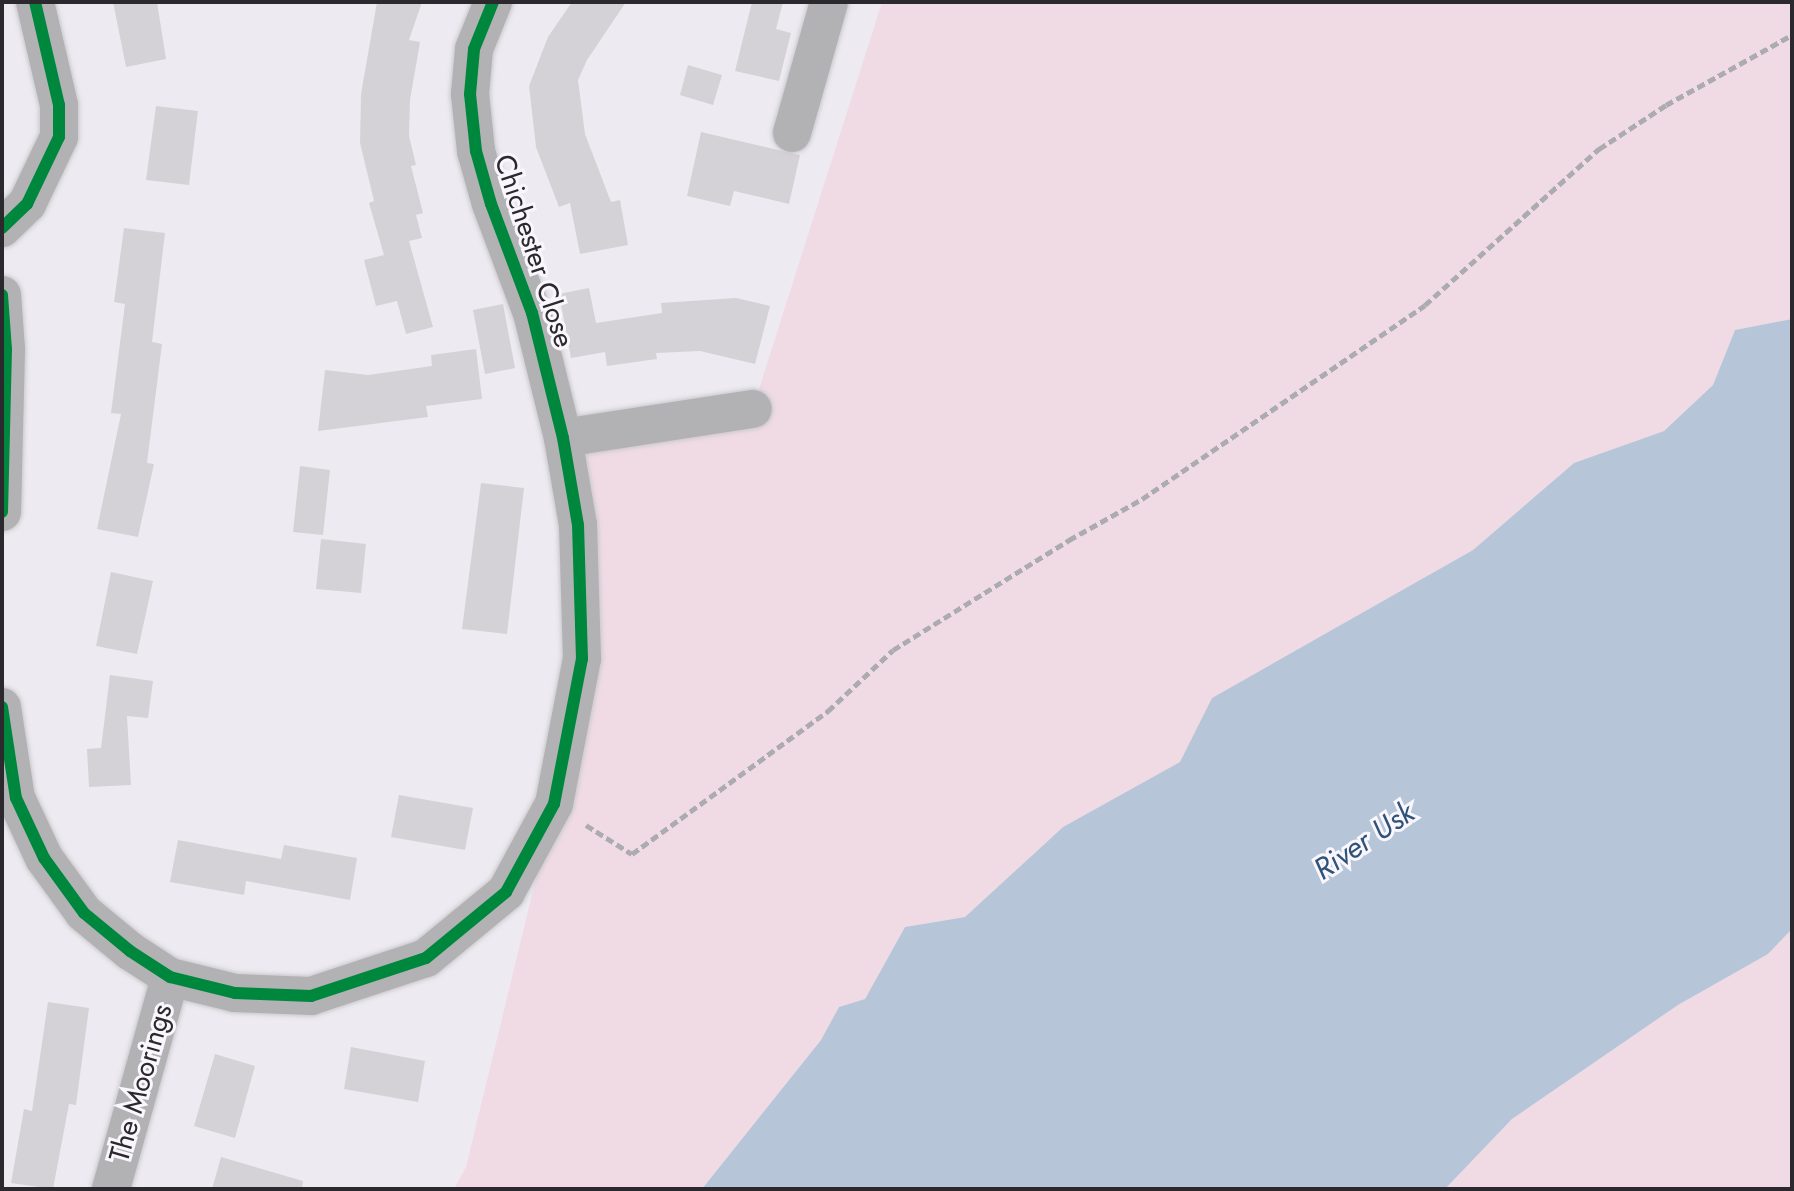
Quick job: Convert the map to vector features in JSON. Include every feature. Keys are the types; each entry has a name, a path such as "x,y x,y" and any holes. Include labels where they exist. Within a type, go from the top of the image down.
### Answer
{"street":[{"path":"2,228 27,204 59,137 59,105 35,2"},
{"name":"Chichester Close","path":"493,2 474,49 470,94 476,151 491,204 532,313 563,438 578,525 582,659"},
{"path":"792,133 829,2"},
{"path":"2,295 6,349 2,512"},
{"path":"563,438 753,409"},
{"name":"The Moorings","path":"2,707 16,798 44,858 84,913 130,951 170,977 235,993 311,996 362,982 426,958 506,892 554,804 582,659"},
{"name":"The Moorings","path":"111,1189 170,977"}],"path":[{"path":"554,804 632,854 828,711 893,650 1069,540 1142,499 1425,305 1599,149 1666,105 1792,35"}],"shaded area":[{"path":"882,2 1792,2 1792,319 1735,330 1713,385 1664,431 1574,463 1473,550 1212,698 1181,762 1063,827 965,917 905,927 865,999 839,1007 821,1040 702,1189 454,1189 466,1167 554,804 582,659 563,438 753,408"},
{"path":"1792,929 1792,1189 1445,1189 1512,1119 1678,1005 1768,954"}],"water":[{"name":"River Usk","path":"1792,319 1792,929 1768,954 1678,1005 1512,1119 1445,1189 702,1189 821,1040 839,1007 865,999 905,927 965,917 1063,827 1180,762 1212,698 1473,550 1574,463 1664,431 1713,385 1735,330"}],"building":[{"path":"113,2 157,2 166,59 126,67"},
{"path":"377,2 422,2 409,40 420,42 410,100 409,136 416,165 411,166 423,213 416,215 422,238 409,241 433,327 406,334 397,301 376,306 364,260 384,255 369,203 374,201 360,143 361,94"},
{"path":"572,2 626,2 587,60 578,80 585,134 611,202 620,200 628,245 580,254 570,203 559,207 536,147 529,86 548,37"},
{"path":"752,2 783,2 776,29 791,33 779,81 735,71"},
{"path":"688,65 722,75 713,105 680,95"},
{"path":"156,106 198,111 189,185 146,180"},
{"path":"701,132 800,155 789,204 734,191 730,206 687,196"},
{"path":"124,228 165,233 152,342 162,344 147,463 154,464 138,537 97,529 121,414 111,413 125,304 114,302"},
{"path":"589,288 596,323 662,313 661,303 736,298 770,306 755,364 700,351 656,353 657,359 607,366 605,352 571,358 559,294"},
{"path":"503,304 515,368 485,374 473,310"},
{"path":"476,349 482,399 426,406 428,417 318,431 325,370 368,375 432,366 431,355"},
{"path":"300,466 330,470 323,535 293,532"},
{"path":"481,483 524,488 507,634 462,629"},
{"path":"321,539 366,544 361,593 316,589"},
{"path":"111,572 153,581 137,654 96,646"},
{"path":"110,675 153,681 148,718 127,716 131,785 89,787 87,749 101,748"},
{"path":"399,795 473,808 465,850 391,837"},
{"path":"178,840 281,859 284,845 357,858 350,900 246,881 244,895 170,882"},
{"path":"48,1002 89,1008 76,1105 69,1104 53,1189 11,1183 24,1109 32,1111"},
{"path":"351,1047 425,1061 418,1102 344,1089"},
{"path":"215,1054 255,1066 235,1138 194,1126"},
{"path":"221,1157 303,1181 302,1189 212,1189"}],"cycle path":[{"path":"2,228 27,204 59,137 59,105 35,2"},
{"path":"2,707 16,798 44,858 84,913 130,951 170,977 235,993 311,996 426,958 506,892 554,804 582,659 578,525 563,438 532,313 491,204 476,151 470,94 474,49 493,2"},
{"path":"2,295 6,349 2,512"}]}
